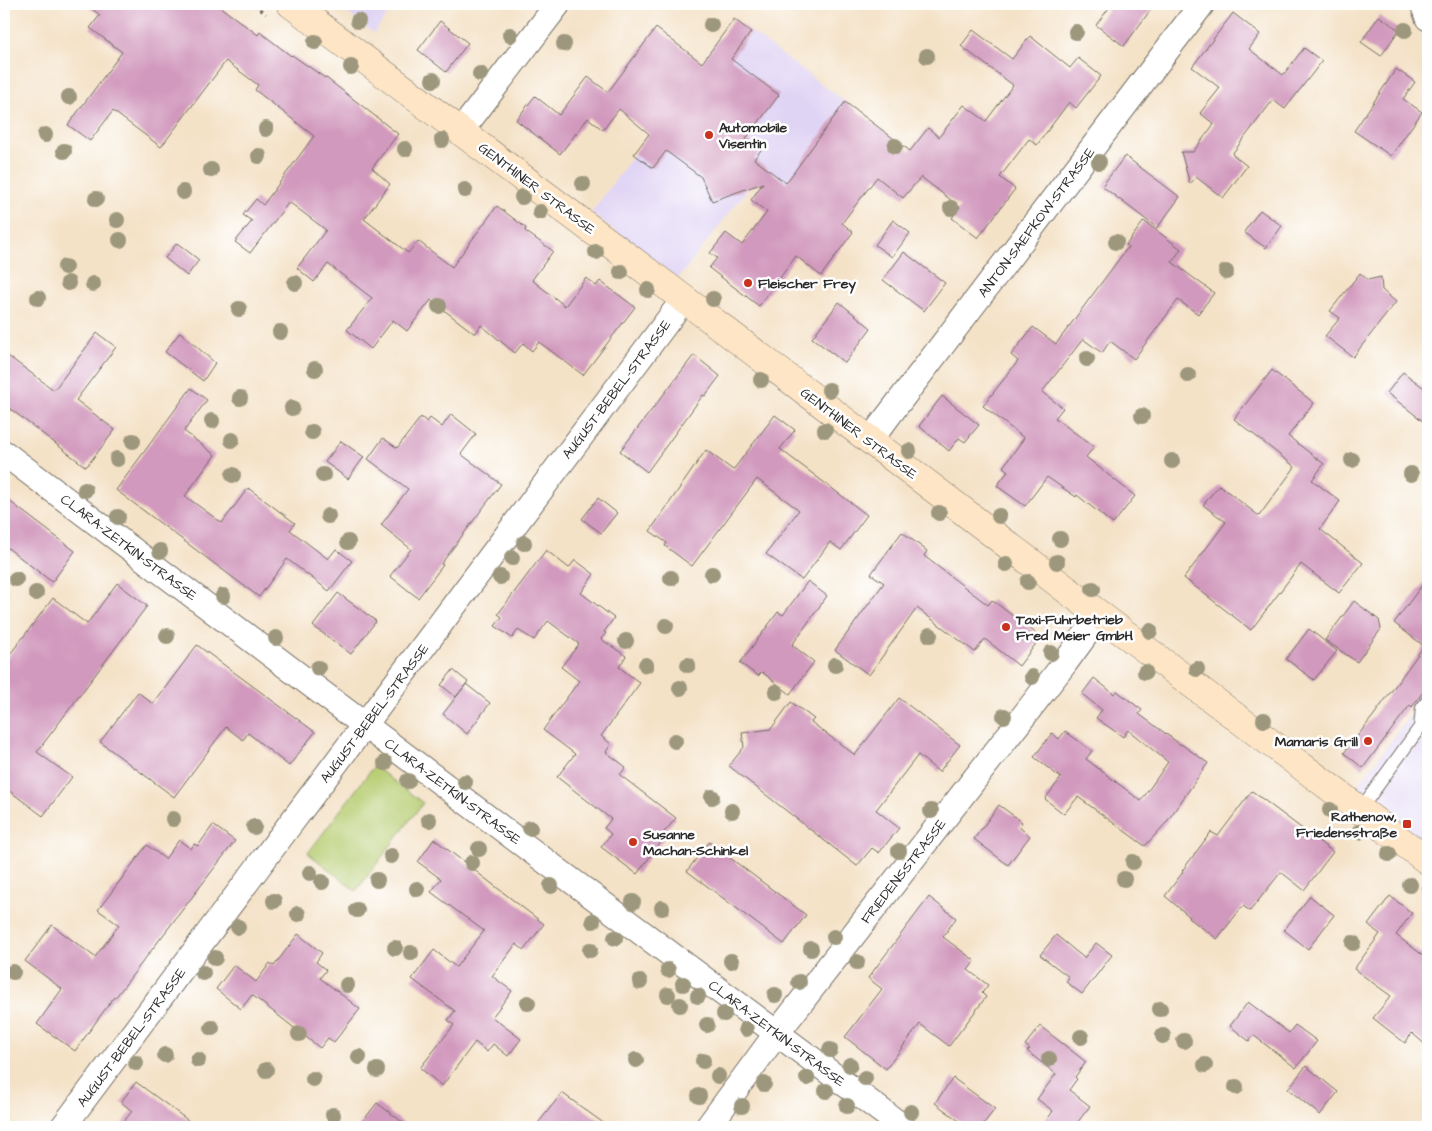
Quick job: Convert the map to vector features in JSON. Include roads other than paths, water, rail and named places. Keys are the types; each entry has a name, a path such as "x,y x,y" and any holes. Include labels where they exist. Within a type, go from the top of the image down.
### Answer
{"main road":[{"name":"GENTHINER STRASSE","path":"291,4 461,130 1100,615 1428,861"}],"street":[{"path":"461,130 558,4"},
{"name":"ANTON-SAEFKOW-STRASSE","path":"870,440 1202,4"},
{"path":"1423,4 1428,18"},
{"name":"AUGUST-BEBEL-STRASSE","path":"63,1127 684,299"},
{"name":"CLARA-ZETKIN-STRASSE","path":"4,453 903,1127"},
{"name":"FRIEDENSSTRASSE","path":"708,1127 777,1033 1065,663 1100,615"}],"lane":[{"path":"1360,810 1420,727 1422,708 1428,700"}],"place":[{"name":"Automobile Visentin","path":"709,135"},
{"name":"Fleischer Frey","path":"748,283"},
{"name":"Taxi-Fuhrbetrieb Fred Meier GmbH","path":"1006,627"},
{"name":"Mamaris Grill","path":"1368,741"},
{"name":"Rathenow, Friedensstraße","path":"1407,824"},
{"name":"Susanne Machan-Schinkel","path":"633,842"}]}
